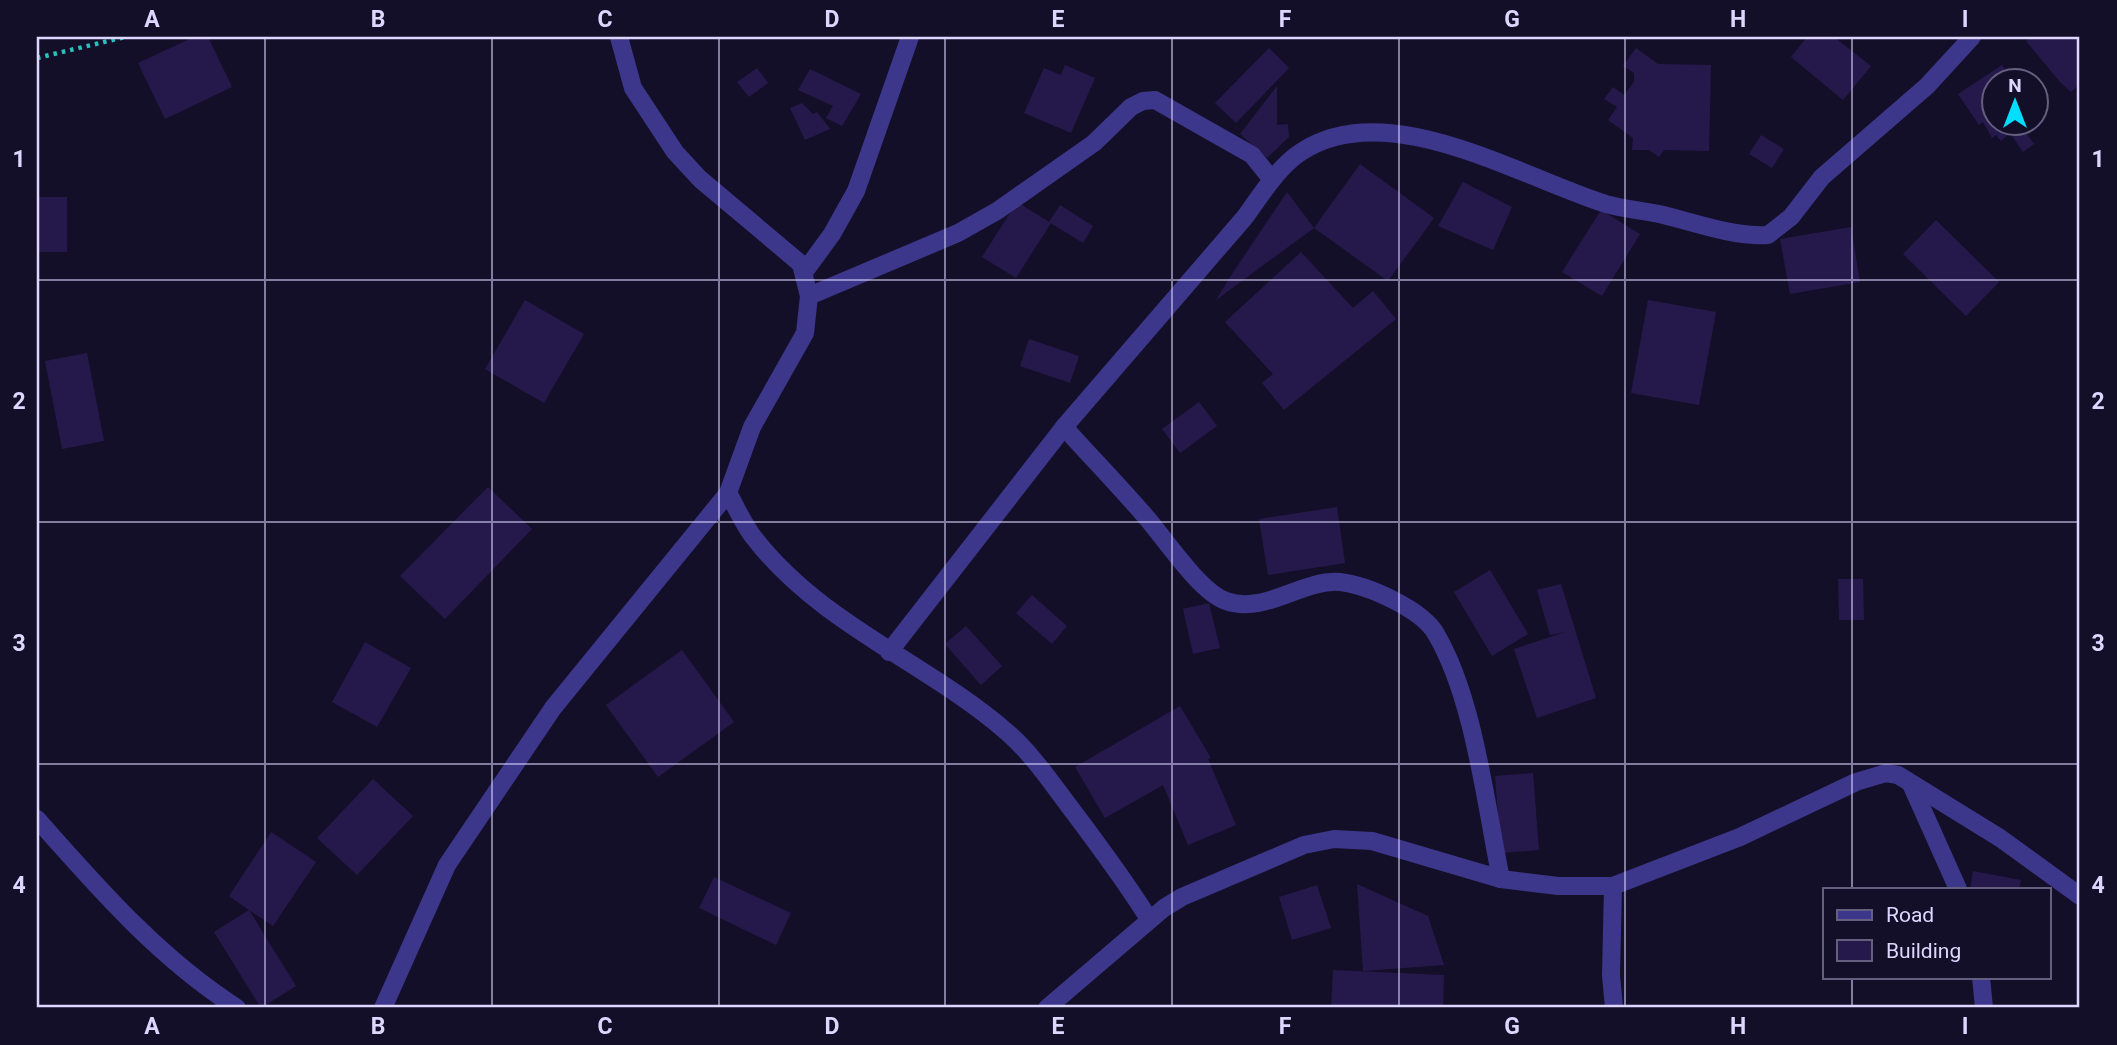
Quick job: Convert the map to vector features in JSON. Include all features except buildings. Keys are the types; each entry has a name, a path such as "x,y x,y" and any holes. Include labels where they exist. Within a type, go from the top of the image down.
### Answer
{"street":[{"path":"383,1008 447,865 553,708 728,494 752,427 805,333 809,296 805,271 801,264 700,179 675,152 633,88 619,37"},
{"path":"805,271 832,234 856,191 910,37"},
{"path":"889,652 1064,427 1245,216 1272,180 1300,152 1331,138 1368,132 1401,135 1495,161 1607,204 1734,232 1768,235 1791,216 1822,177 1927,86 1972,37"},
{"path":"809,296 958,233 997,211 1094,143 1131,107 1143,101 1154,100 1252,155 1272,180"},
{"path":"1064,427 1147,519 1172,552 1223,600 1248,603 1280,598 1321,583 1341,582 1402,604 1424,619 1436,633 1459,688 1502,879"},
{"path":"728,494 755,539 775,561 849,625 962,697 1009,734 1038,765 1119,870 1149,919"},
{"path":"1054,1006 1149,919 1182,897 1304,845 1334,839 1372,841 1502,879 1558,886 1613,886 1740,837 1856,782 1886,773 1911,784 2000,838 2080,896"},
{"path":"1911,784 1958,888"},
{"path":"37,819 110,901 162,950 214,993 237,1008"},
{"path":"1613,886 1611,975 1614,1008"},
{"path":"1982,978 1984,1008"}],"path":[{"path":"37,58 125,37"}]}
